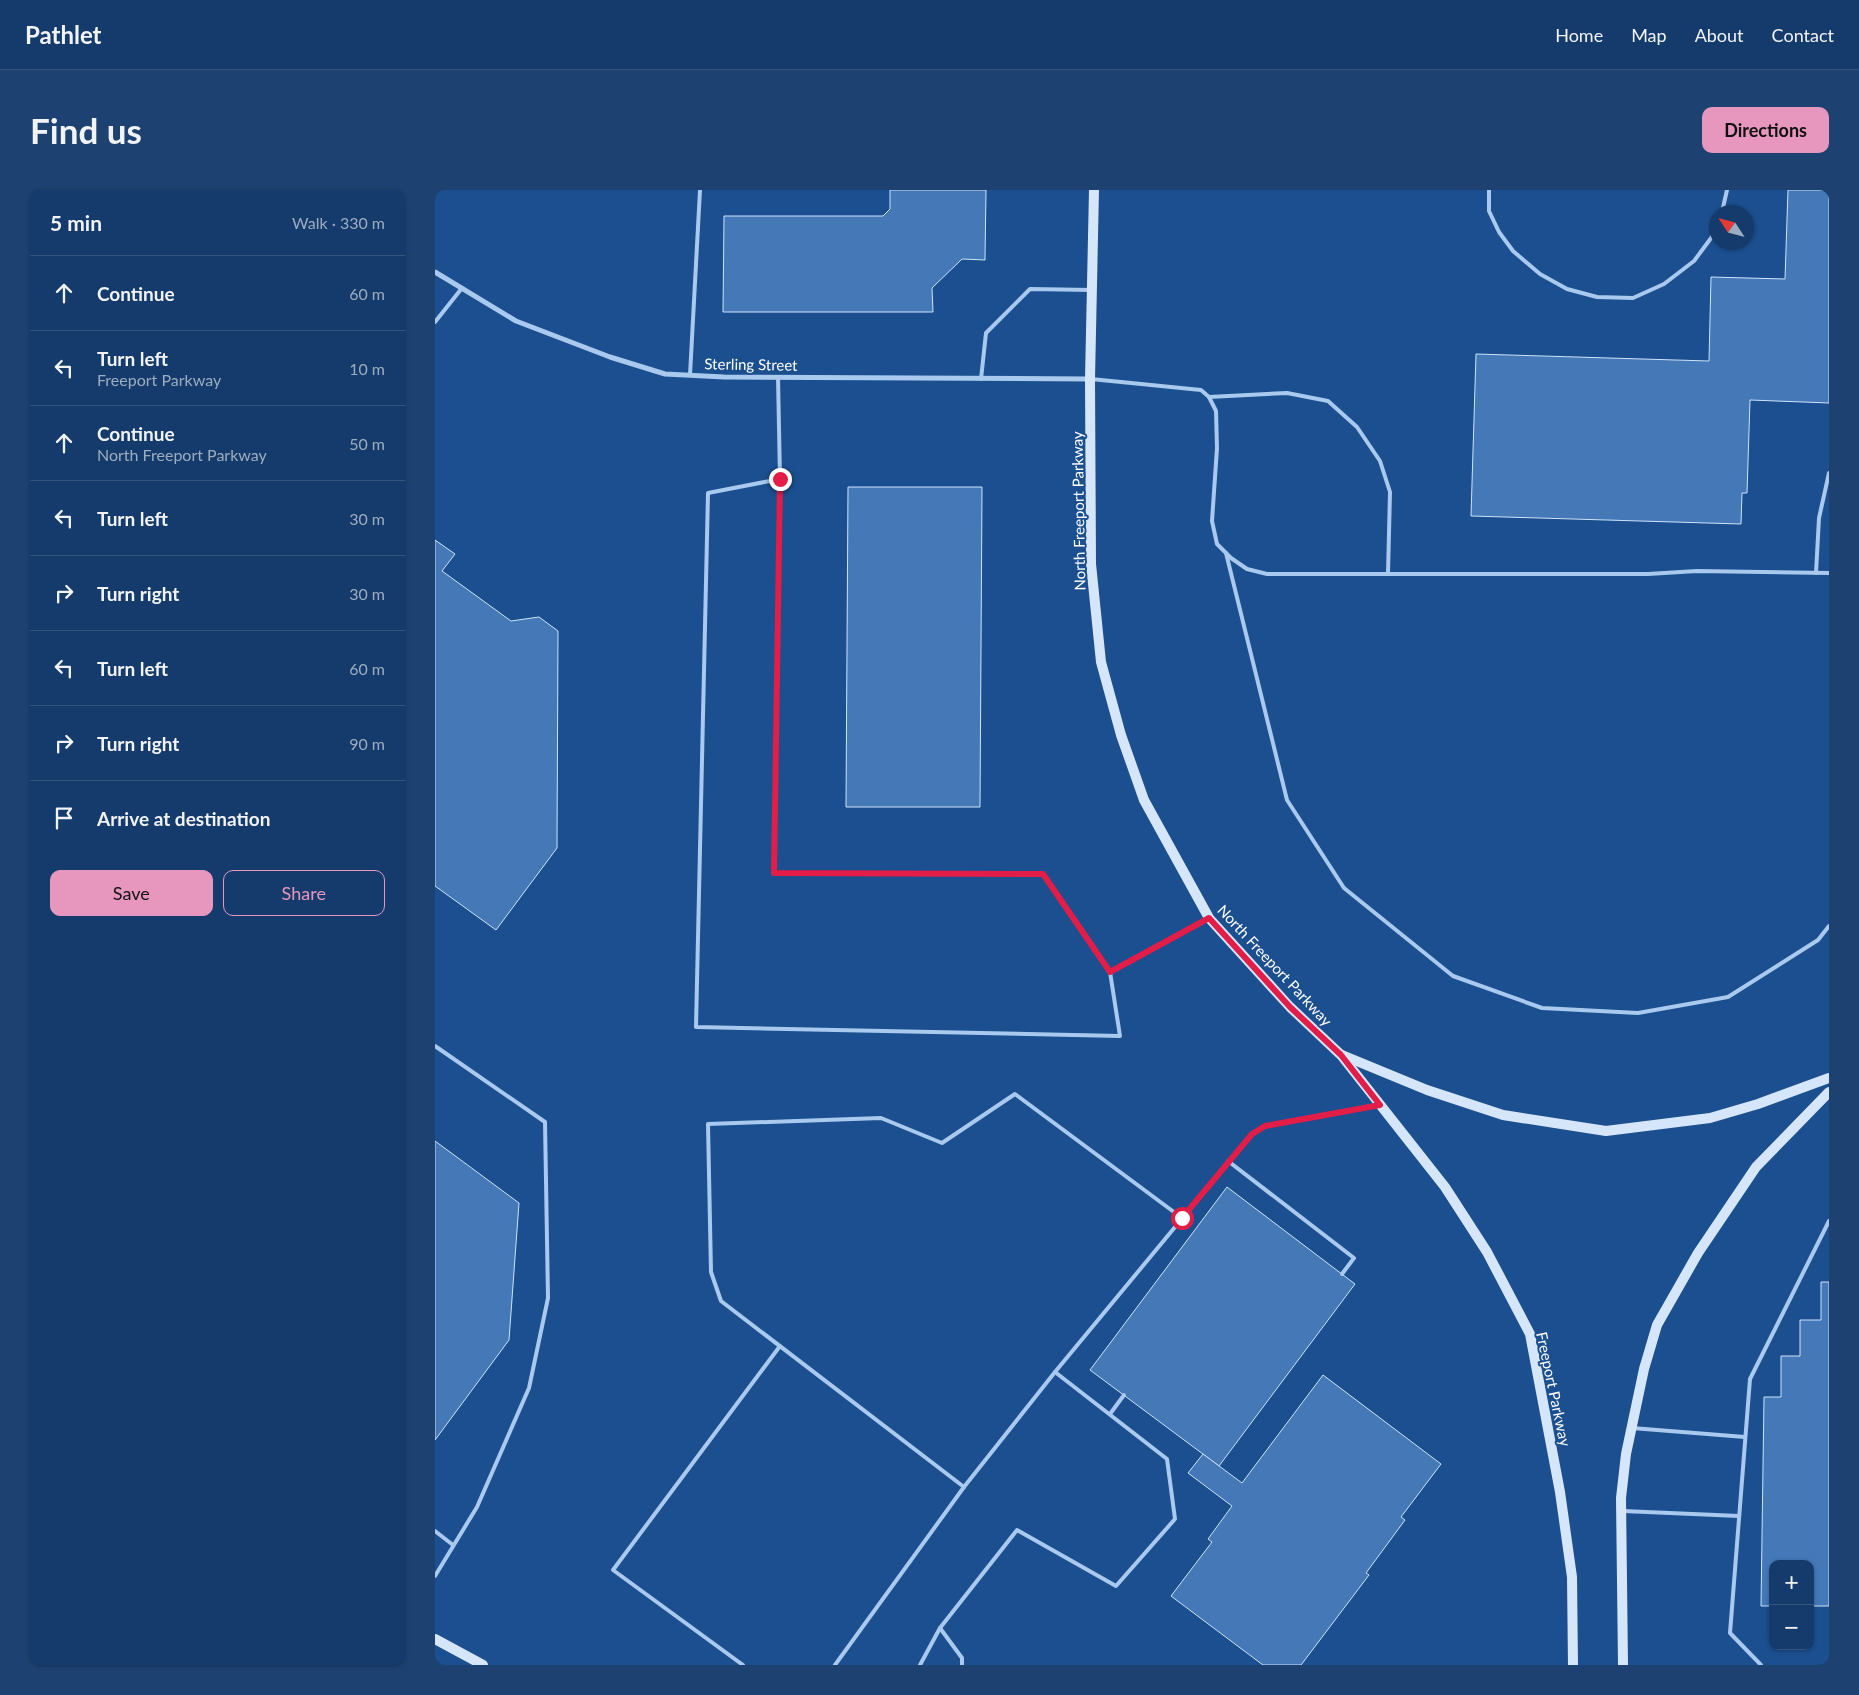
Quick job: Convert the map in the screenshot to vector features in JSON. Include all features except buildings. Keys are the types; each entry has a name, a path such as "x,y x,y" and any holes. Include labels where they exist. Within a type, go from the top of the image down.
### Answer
{"main road":[{"name":"North Freeport Parkway","path":"1094,190 1090,379 1091,564 1101,662 1121,735 1144,800 1209,918 1290,1007 1341,1055"},
{"path":"1341,1055 1427,1090 1503,1115 1606,1131 1710,1118 1758,1104 1829,1078"},
{"name":"Freeport Parkway","path":"1341,1055 1445,1187 1482,1244 1530,1334 1559,1492 1572,1577 1573,1665"},
{"path":"1623,1665 1621,1510 1626,1454 1644,1369 1657,1325 1698,1253 1756,1167 1829,1092"},
{"path":"435,1639 483,1665"}],"street":[{"name":"Sterling Street","path":"435,272 516,321 610,357 665,374 778,377 1090,379"}],"lane":[{"path":"690,375 700,190"},
{"path":"1489,190 1489,211 1499,232 1513,251 1540,274 1567,289 1597,297 1633,298 1665,284 1694,261 1709,241"},
{"path":"1724,205 1727,190"},
{"path":"435,322 462,288"},
{"path":"981,379 986,333 1030,289 1092,290"},
{"path":"778,377 780,479 774,873 1043,874 1110,972 1120,1036 695,1027 708,493 780,479"},
{"path":"1090,379 1201,390 1209,397 1216,411 1217,448 1212,521 1217,544 1247,569 1267,574 1639,574 1697,571 1829,573"},
{"path":"1209,397 1287,393 1328,402 1357,427 1380,461 1391,492 1388,574"},
{"path":"1816,573 1819,518 1829,473"},
{"path":"1226,553 1287,800 1344,888 1453,976 1542,1008 1638,1013 1728,997 1818,940 1829,926"},
{"path":"1110,972 1209,918"},
{"path":"435,1046 545,1122 548,1298 529,1388 477,1507 435,1576"},
{"path":"964,1487 721,1301 711,1272 708,1124 881,1118 941,1143 1015,1094 1182,1218"},
{"path":"835,1665 964,1487 1055,1372 1252,1134 1265,1126 1380,1105"},
{"path":"1228,1161 1354,1258 1342,1274"},
{"path":"1761,1665 1730,1633 1750,1379 1829,1221"},
{"path":"743,1665 613,1570 780,1346"},
{"path":"921,1665 940,1628 1017,1530 1116,1586 1175,1519 1167,1459 1055,1372"},
{"path":"1110,1414 1124,1395"},
{"path":"1632,1428 1745,1437"},
{"path":"1621,1510 1739,1516"},
{"path":"435,1531 453,1545"},
{"path":"940,1628 962,1658 962,1665"}],"route":[{"path":"780,479 774,873 1043,874 1110,972 1209,918 1290,1007 1341,1055 1380,1105 1265,1126 1252,1134 1182,1218"}]}
